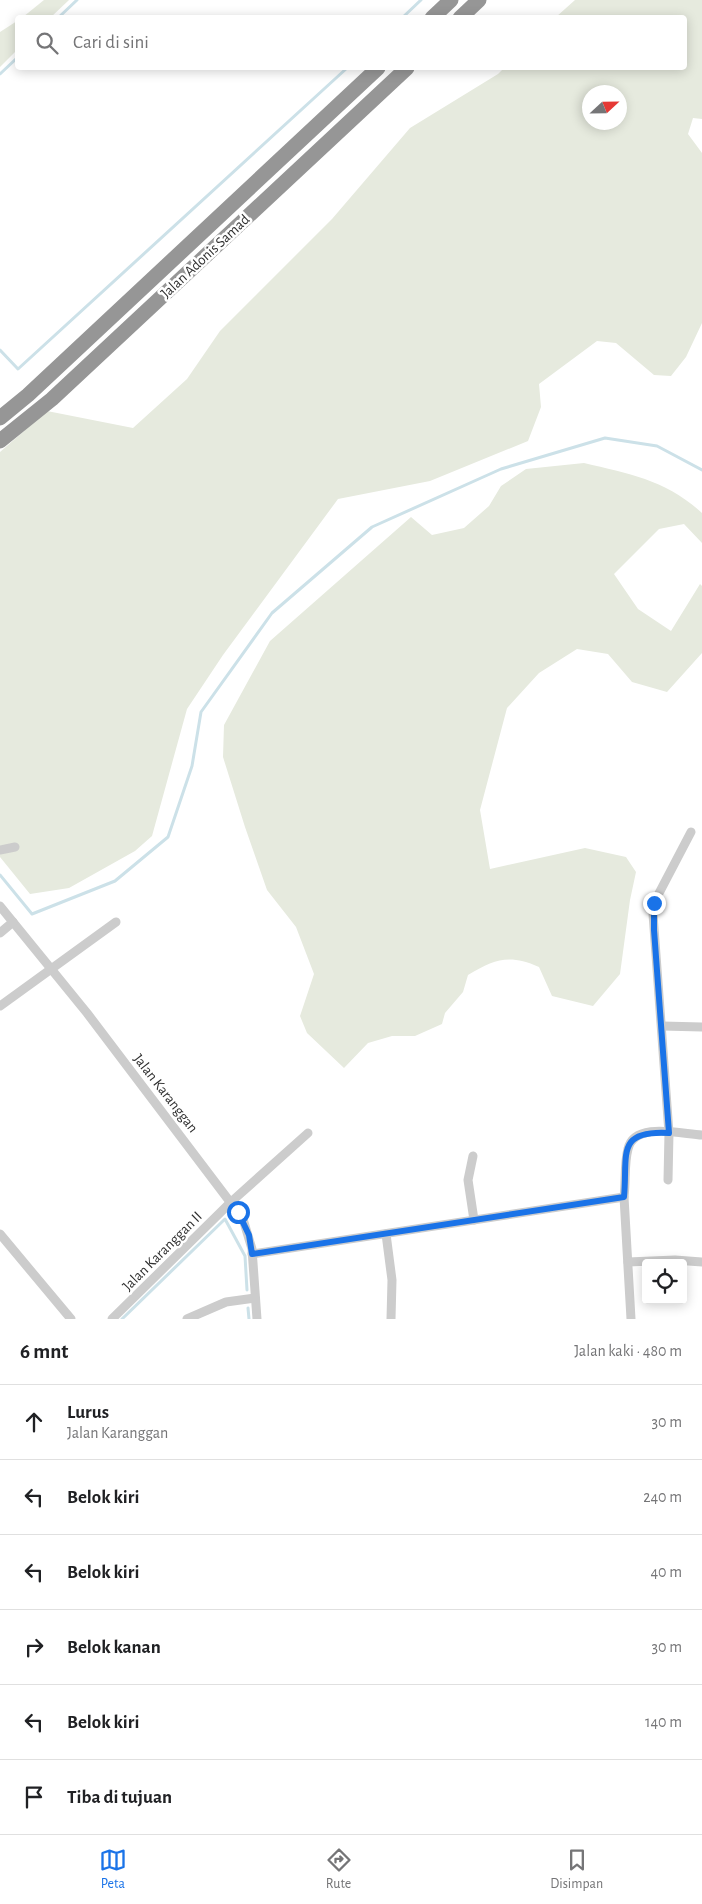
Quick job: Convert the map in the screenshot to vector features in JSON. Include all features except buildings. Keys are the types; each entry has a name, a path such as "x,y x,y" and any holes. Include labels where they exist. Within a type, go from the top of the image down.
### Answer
{"highway":[{"path":"435,15 451,0"},
{"path":"463,15 479,0"},
{"name":"Jalan Adonis Samad","path":"0,418 28,395 376,70"},
{"name":"Jalan Adonis Samad","path":"0,441 52,399 405,70"}],"street":[{"path":"668,1180 669,1133 654,930 654,903 691,832"},
{"path":"0,850 15,847"},
{"name":"Jalan Karanggan","path":"0,906 52,970 243,1219 251,1241 257,1319"},
{"path":"0,933 13,922"},
{"path":"0,1006 116,922"},
{"path":"662,1026 702,1027"},
{"name":"Jalan Karanggan II","path":"112,1319 231,1202 308,1132"},
{"path":"631,1319 624,1197 627,1151 631,1140 643,1133 702,1135"},
{"path":"473,1156 468,1180 474,1220"},
{"path":"252,1254 624,1197"},
{"path":"0,1234 71,1319"},
{"path":"386,1234 392,1280 391,1319"},
{"path":"628,1262 702,1262"},
{"path":"187,1319 226,1302 256,1298"}],"shaded area":[{"path":"44,0 69,0 53,15 25,15"},
{"path":"575,0 702,0 702,119 693,118 688,134 702,153 702,323 686,357 671,376 654,375 616,343 597,341 539,384 541,407 528,441 430,481 338,499 223,655 187,709 152,836 135,851 69,888 30,894 0,857 0,452 47,411 133,428 187,379 220,331 332,219 410,128 502,70 687,70 687,15 558,15"},
{"path":"15,22 15,52 0,67 0,32"},
{"path":"584,463 647,480 675,493 702,513 702,543 684,524 659,529 614,574 638,609 671,631 700,584 702,586 702,653 667,692 632,682 608,654 577,649 539,673 507,708 480,810 490,869 585,848 626,857 636,872 630,900 620,974 593,1006 552,996 539,967 510,960 494,962 468,975 463,992 445,1013 442,1024 415,1036 392,1036 368,1043 344,1068 307,1033 300,1016 314,974 296,927 267,890 223,757 224,725 270,641 411,517 432,535 464,528 489,506 501,486 526,469"}],"waterway":[{"path":"61,15 77,0"},
{"path":"405,15 421,0"},
{"path":"0,74 15,60"},
{"path":"0,350 18,369 345,70"},
{"path":"0,875 32,914 115,881 168,837 192,766 201,712 272,613 372,527 501,469 605,438 657,446 702,470"},
{"path":"122,1319 225,1219 245,1256 247,1290"},
{"path":"248,1308 249,1319"}],"route":[{"path":"238,1212 249,1235 252,1254 624,1197 627,1151 631,1140 643,1133 669,1133 654,930 654,903"}]}
